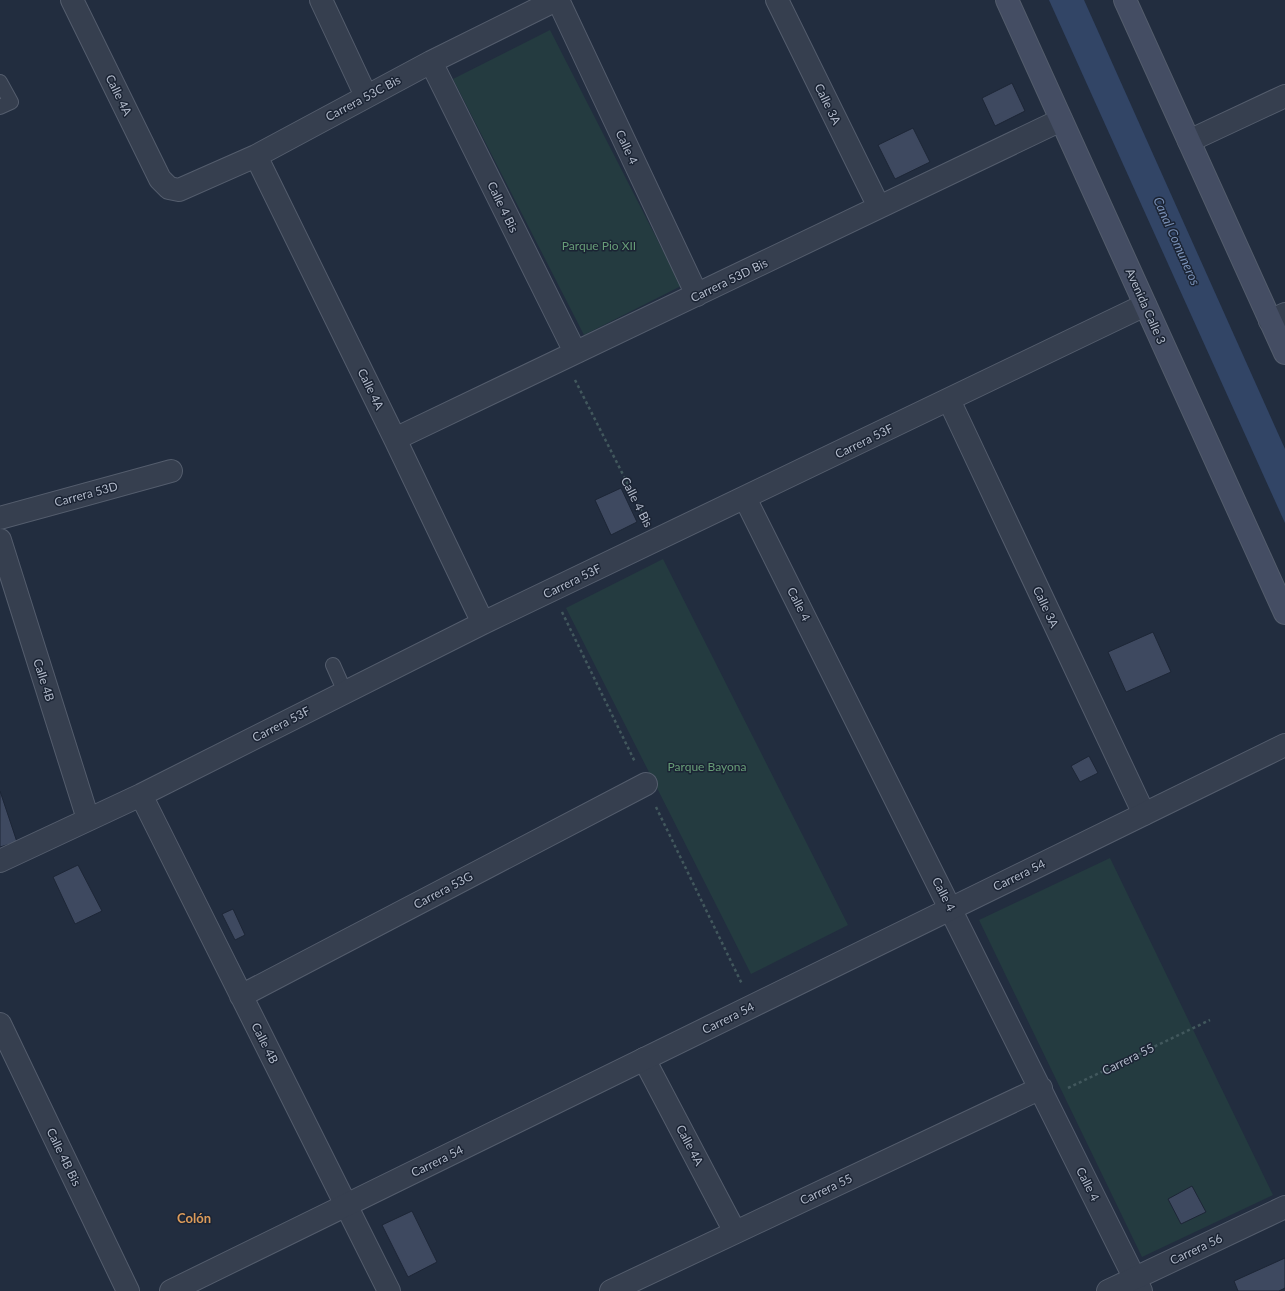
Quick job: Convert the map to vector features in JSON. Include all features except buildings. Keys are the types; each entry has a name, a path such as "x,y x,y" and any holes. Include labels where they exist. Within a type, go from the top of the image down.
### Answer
{"main road":[{"name":"Avenida Calle 3","path":"1007,0 1285,613"},
{"path":"1125,0 1189,141 1278,317 1285,353"}],"street":[{"name":"Calle 4A","path":"72,0 160,179 169,188"},
{"path":"321,0 366,96"},
{"name":"Carrera 53C Bis","path":"169,188 179,190 256,156 430,62 557,0"},
{"name":"Calle 4","path":"557,0 697,295"},
{"name":"Calle 3A","path":"777,0 879,207"},
{"name":"Calle 4 Bis","path":"430,62 570,355"},
{"path":"1189,141 1285,96"},
{"name":"Carrera 53D Bis","path":"396,439 1061,120"},
{"name":"Calle 4A","path":"256,156 396,439 483,623"},
{"name":"Carrera 53F","path":"0,861 141,795 483,623 1145,305"},
{"name":"Calle 3A","path":"948,400 1144,814"},
{"name":"Carrera 53D","path":"0,518 171,470"},
{"name":"Calle 4","path":"745,498 1138,1284"},
{"name":"Calle 4B","path":"0,540 88,819"},
{"name":"Carrera 54","path":"171,1291 1285,745"},
{"name":"Carrera 53G","path":"241,996 646,784"},
{"name":"Calle 4B","path":"141,795 389,1291"},
{"name":"Calle 4B Bis","path":"0,1024 128,1291"},
{"name":"Calle 4A","path":"644,1059 735,1232"},
{"name":"Carrera 55","path":"611,1291 735,1232 1043,1094"},
{"name":"Carrera 56","path":"1108,1291 1138,1284 1285,1207"}],"lane":[{"path":"0,82 5,104"},
{"path":"333,665 345,692"}],"path":[{"name":"Calle 4 Bis","path":"570,355 657,539"},
{"name":"Carrera 55","path":"1043,1094 1210,1020"}],"green space":[{"name":"Parque Pio XII","path":"550,30 681,286 584,335 453,79"},
{"name":"Parque Bayona","path":"663,559 848,925 751,974 566,608"},
{"path":"1110,858 1273,1195 1142,1257 979,920"}],"water":[{"name":"Canal Comuneros","path":"1049,0 1084,0 1285,449 1285,523"}],"district":[{"name":"Colón","path":"194,1218"}]}
